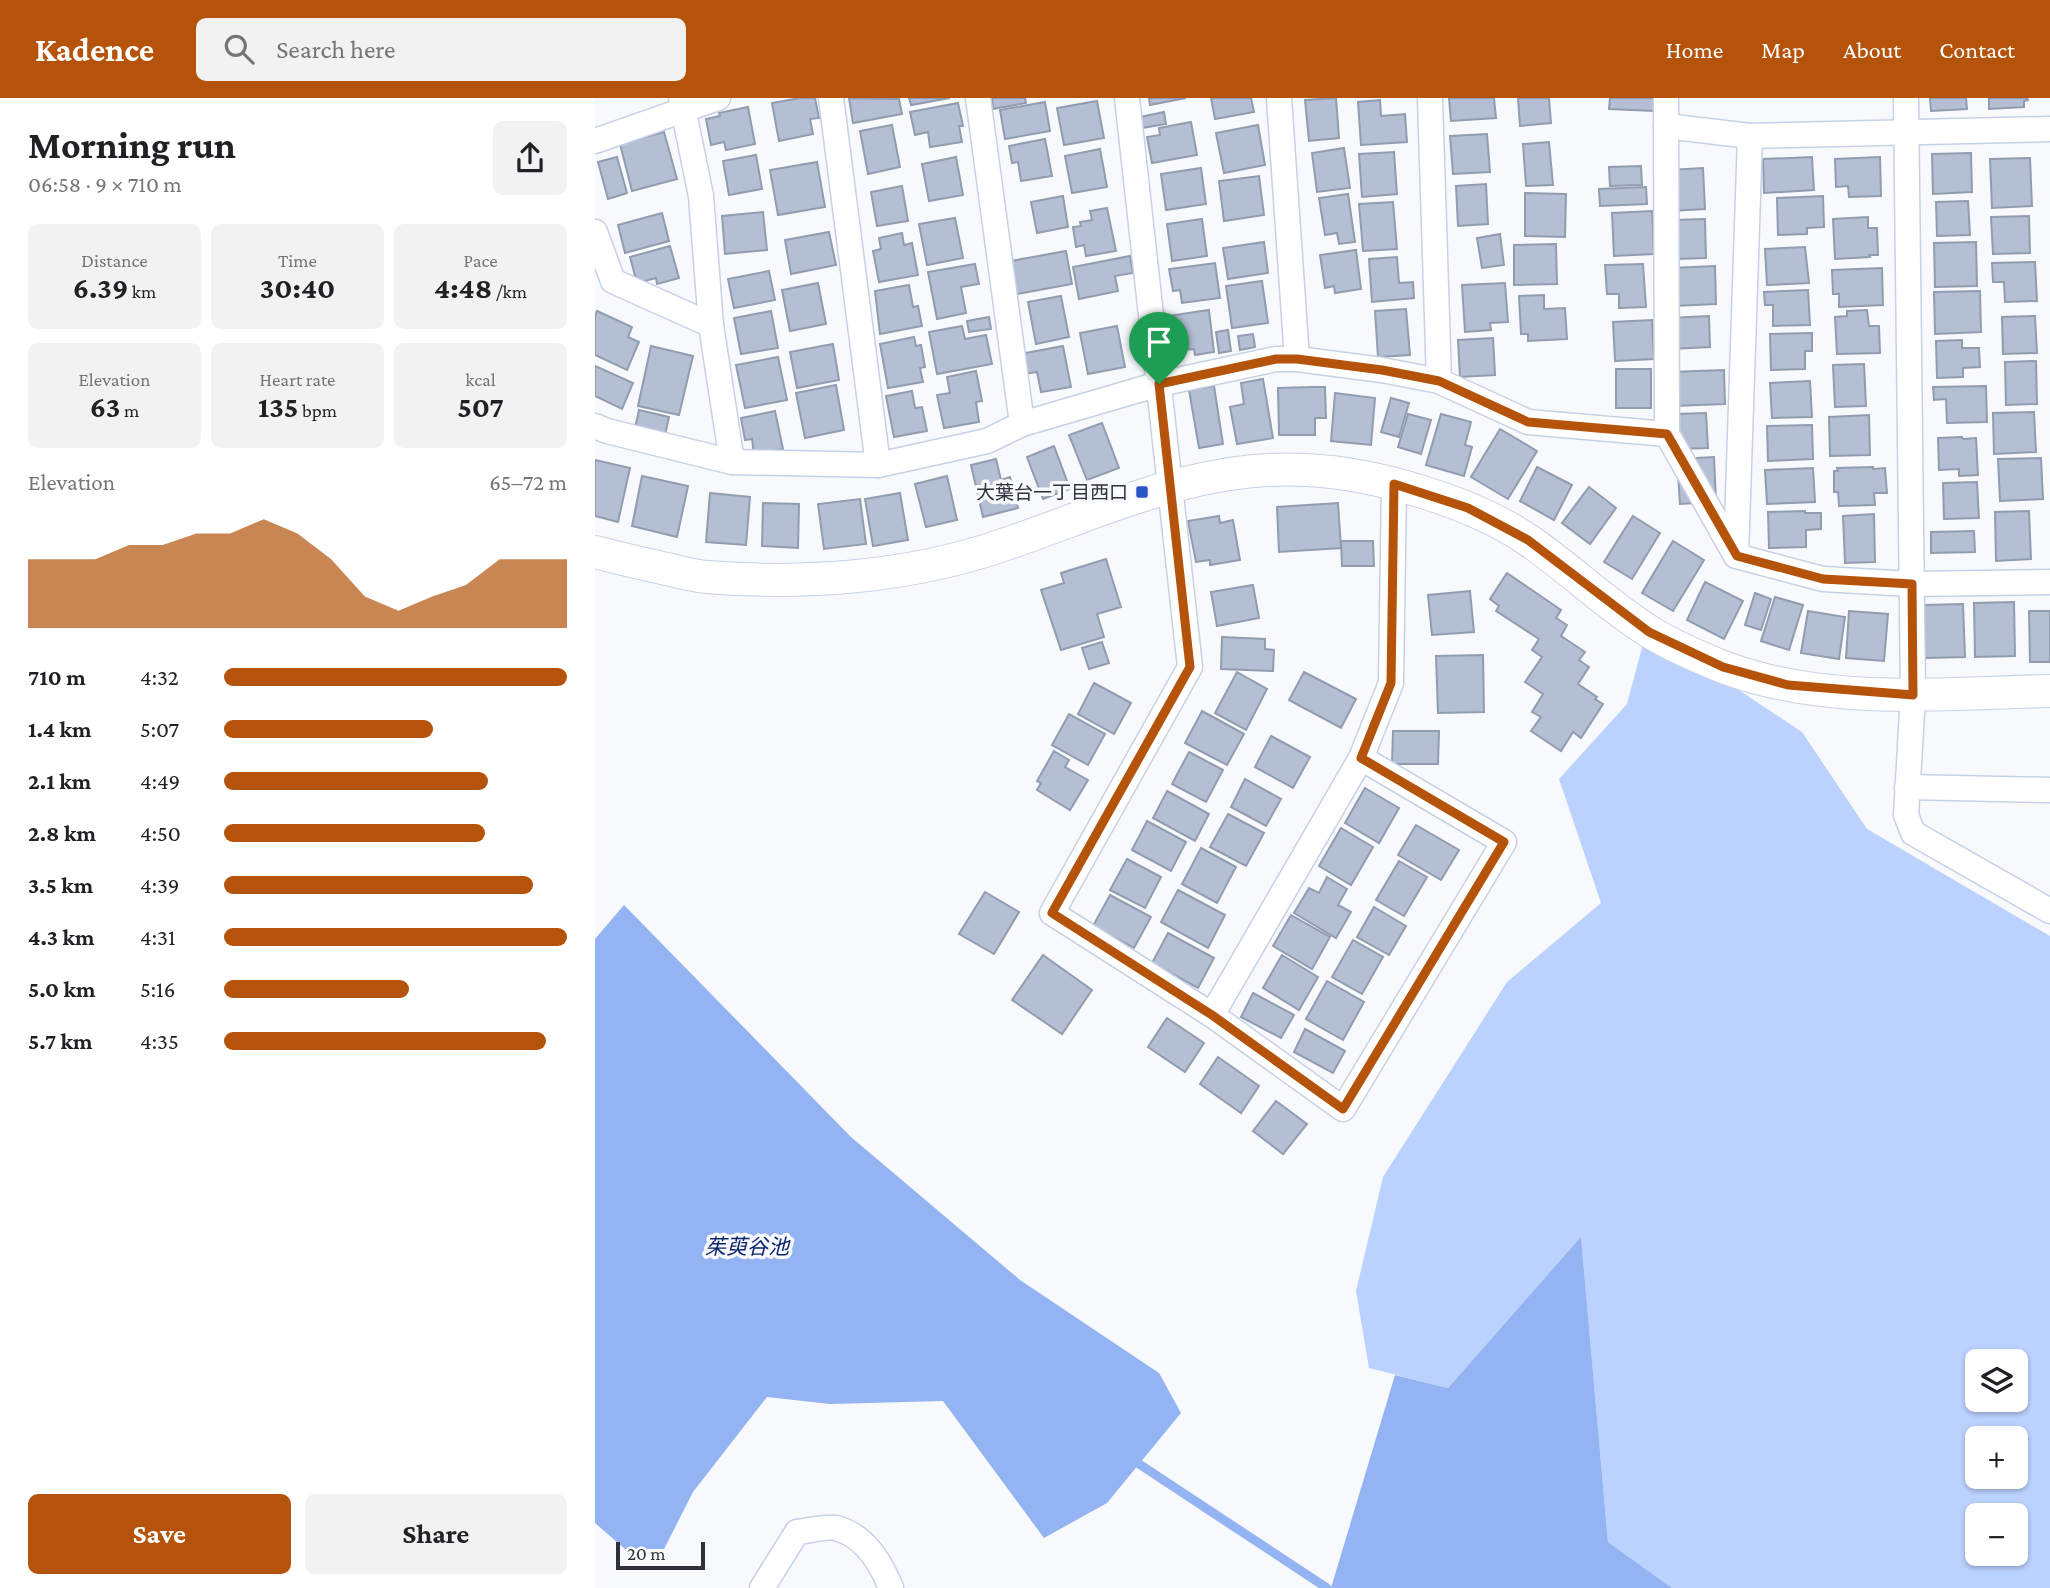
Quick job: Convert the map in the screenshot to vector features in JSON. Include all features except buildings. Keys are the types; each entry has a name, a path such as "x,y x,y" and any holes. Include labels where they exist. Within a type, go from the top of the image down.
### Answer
{"street":[{"path":"595,141 683,104 718,98"},
{"path":"831,98 878,465"},
{"path":"978,98 1022,424"},
{"path":"1127,98 1190,667 1052,913 1212,1015 1343,1109 1504,842 1361,758"},
{"path":"1279,98 1297,359"},
{"path":"1430,98 1439,381"},
{"path":"1666,98 1667,434 1737,556 1823,579 1912,584 2050,582"},
{"path":"1906,98 1913,695 1906,815 1913,833 2050,911"},
{"path":"683,104 701,196 711,326 732,462"},
{"path":"1667,126 1750,136 2050,129"},
{"path":"1737,556 1750,136"},
{"path":"595,233 613,281 711,326"},
{"path":"595,426 696,455 732,462 878,465 987,441 1022,424 1159,384 1276,359 1297,359 1382,370 1439,381 1528,422 1667,434"},
{"path":"595,552 704,577 813,579 922,568 1001,546 1170,485 1254,469 1310,470 1394,484 1468,508 1528,540 1649,632 1723,667 1788,685 1913,695 2050,691"},
{"path":"1212,1015 1361,758 1391,683 1394,484"},
{"path":"1907,787 2050,790"},
{"path":"762,1588 797,1532 835,1528 864,1543 884,1569 891,1588"}],"shaded area":[{"path":"1647,629 1802,732 1867,829 2050,936 2050,1588 1672,1588 1608,1542 1581,1238 1448,1388 1369,1368 1356,1291 1383,1177 1507,982 1601,903 1559,779 1627,704"}],"water":[{"name":"茱萸谷池","path":"624,905 851,1137 1020,1280 1159,1373 1181,1413 1107,1503 1044,1538 943,1401 830,1404 767,1397 693,1492 664,1549 625,1549 595,1523 595,939"},
{"path":"1581,1237 1608,1542 1672,1588 1331,1588 1395,1375 1448,1388"}],"waterway":[{"path":"1130,1458 1327,1588"}],"place":[{"name":"大葉台一丁目西口","path":"1142,492"}],"route":[{"path":"1276,359 1297,359 1382,370 1439,381 1528,422 1667,434 1737,556 1823,579 1912,584 1913,695 1788,685 1723,667 1649,632 1528,540 1468,508 1394,484 1391,683 1361,758 1504,842 1343,1109 1212,1015 1052,913 1190,667 1159,384 1276,359"}]}
